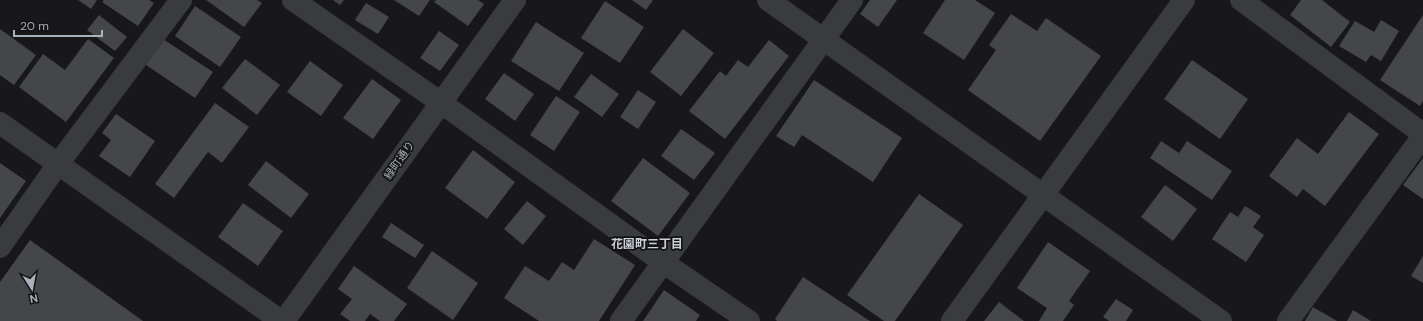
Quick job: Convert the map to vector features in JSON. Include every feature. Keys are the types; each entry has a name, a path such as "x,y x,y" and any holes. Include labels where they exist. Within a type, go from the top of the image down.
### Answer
{"street":[{"path":"0,247 58,164 181,0"},
{"path":"292,0 440,102 664,263 749,321"},
{"name":"緑町通り","path":"284,321 440,102 515,0"},
{"path":"768,0 1221,321"},
{"path":"621,321 852,0"},
{"path":"952,321 1184,0"},
{"path":"1241,0 1423,135 1288,321"},
{"path":"0,123 281,321"}],"building":[{"path":"78,0 97,0 91,9"},
{"path":"104,0 149,0 154,3 138,26 102,2"},
{"path":"206,0 257,0 262,3 244,27"},
{"path":"333,0 344,0 340,5"},
{"path":"394,0 430,0 419,16"},
{"path":"436,0 478,0 484,4 468,26 434,2"},
{"path":"632,0 653,0 646,10"},
{"path":"870,0 897,0 878,27 860,14"},
{"path":"945,0 975,0 995,13 964,60 923,33"},
{"path":"1301,0 1322,0 1350,22 1331,47 1290,15"},
{"path":"605,1 644,27 620,63 581,38"},
{"path":"366,3 389,17 378,34 355,20"},
{"path":"195,6 241,37 220,67 175,36"},
{"path":"1011,14 1037,31 1046,18 1101,56 1040,141 968,90 996,50 989,45"},
{"path":"99,15 127,37 115,51 87,30"},
{"path":"1423,15 1423,101 1420,106 1380,80"},
{"path":"1381,20 1399,31 1381,61 1371,55 1366,62 1339,46 1355,21 1374,32"},
{"path":"536,22 584,53 559,91 511,61"},
{"path":"0,29 36,55 14,85 0,75"},
{"path":"683,29 714,53 681,96 650,72"},
{"path":"439,31 459,45 440,71 420,58"},
{"path":"88,39 114,58 66,122 19,87 43,54 65,70"},
{"path":"163,39 213,72 195,98 146,65"},
{"path":"769,40 789,56 725,139 689,111 720,71 726,76 738,60 748,67"},
{"path":"245,59 280,85 257,115 222,88"},
{"path":"1192,60 1248,99 1220,139 1164,99"},
{"path":"310,61 343,85 321,116 287,92"},
{"path":"504,73 534,94 515,121 485,99"},
{"path":"591,74 619,94 602,117 574,97"},
{"path":"372,79 401,100 373,139 343,118"},
{"path":"814,80 902,138 873,182 802,135 794,147 776,136"},
{"path":"638,90 656,102 638,129 620,117"},
{"path":"556,96 580,112 554,151 530,135"},
{"path":"215,103 249,127 222,163 208,152 174,198 155,184"},
{"path":"1349,112 1379,134 1325,206 1303,189 1297,197 1269,176 1297,138 1318,154"},
{"path":"116,114 155,141 130,177 99,156 111,140 102,133"},
{"path":"681,129 715,153 694,180 661,156"},
{"path":"1161,141 1179,153 1187,141 1232,171 1212,200 1150,158"},
{"path":"473,150 515,182 487,219 445,188"},
{"path":"643,158 690,193 658,236 611,201"},
{"path":"1423,158 1423,199 1403,185"},
{"path":"266,161 309,194 291,218 248,185"},
{"path":"0,163 26,181 0,218"},
{"path":"1165,185 1197,209 1173,241 1141,217"},
{"path":"919,194 963,225 895,321 884,321 847,295"},
{"path":"527,201 546,216 523,245 504,229"},
{"path":"243,203 283,231 258,266 218,237"},
{"path":"1245,206 1261,216 1253,227 1264,235 1246,262 1212,239 1230,212 1238,217"},
{"path":"391,223 424,245 415,258 382,237"},
{"path":"594,239 635,265 599,321 539,321 504,298 525,266 549,281 562,262 574,270"},
{"path":"30,240 143,321 0,321 0,282"},
{"path":"1048,242 1090,271 1069,301 1074,305 1063,321 1039,321 1047,308 1017,288"},
{"path":"432,251 478,283 453,320 407,288"},
{"path":"1423,256 1423,283 1411,276"},
{"path":"354,266 407,304 394,321 380,321 370,314 365,321 350,321 340,314 352,299 338,289"},
{"path":"803,277 870,321 777,321 775,319"},
{"path":"664,290 700,315 696,321 643,321"},
{"path":"1116,299 1133,310 1126,321 1109,321 1103,317"},
{"path":"999,302 1024,321 984,321"},
{"path":"1313,307 1337,321 1305,321"},
{"path":"1353,310 1371,321 1347,321"}],"district":[{"name":"花園町三丁目","path":"647,244"}]}
